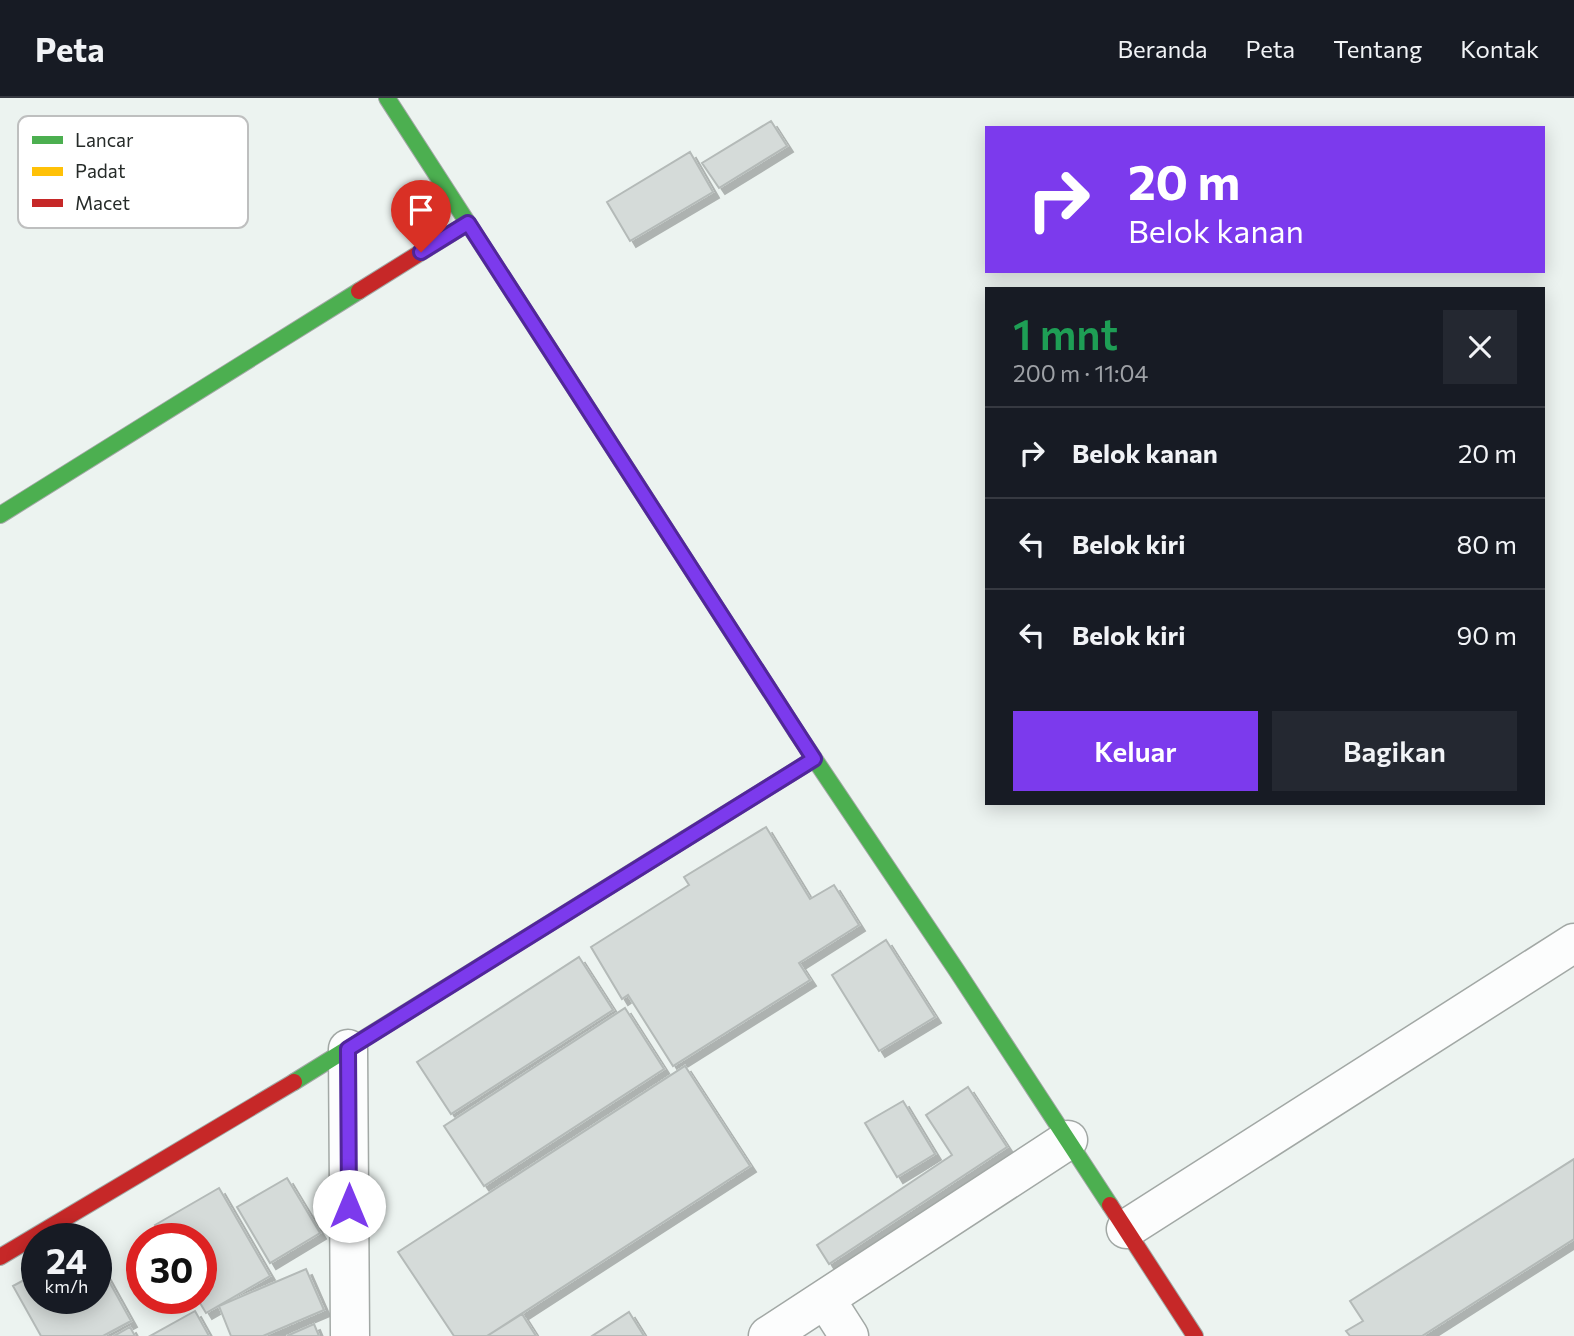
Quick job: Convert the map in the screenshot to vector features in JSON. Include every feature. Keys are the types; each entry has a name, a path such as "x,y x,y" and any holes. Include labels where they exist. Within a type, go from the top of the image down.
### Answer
{"street":[{"path":"387,98 814,759 957,971 1195,1336"},
{"path":"0,515 468,223"},
{"path":"0,1257 348,1049 814,759"},
{"path":"1126,1230 1574,943"},
{"path":"348,1049 350,1336"},
{"path":"768,1336 1068,1140"},
{"path":"826,1300 849,1336"}],"building":[{"path":"771,121 787,146 719,188 702,163"},
{"path":"690,152 713,192 630,241 607,202"},
{"path":"766,827 810,899 834,885 859,925 799,963 810,980 673,1066 628,995 622,999 591,947 689,885 684,877"},
{"path":"886,940 935,1017 879,1051 832,975"},
{"path":"579,957 613,1010 451,1114 417,1062"},
{"path":"625,1008 664,1069 484,1186 444,1126"},
{"path":"685,1066 750,1166 487,1336 454,1336 398,1252"},
{"path":"968,1087 1007,1147 829,1264 817,1245 952,1155 926,1115"},
{"path":"903,1101 935,1154 897,1177 865,1123"},
{"path":"1574,1159 1574,1239 1422,1336 1350,1336 1346,1331 1363,1321 1350,1301"},
{"path":"287,1178 320,1233 270,1263 237,1207"},
{"path":"219,1188 270,1276 217,1307 217,1223 158,1223"},
{"path":"306,1269 324,1310 263,1336 231,1336 219,1306"},
{"path":"21,1282 21,1300 13,1286"},
{"path":"112,1287 131,1321 103,1336 41,1336 29,1314 112,1314"},
{"path":"629,1312 644,1336 592,1336"},
{"path":"190,1314 197,1314 209,1336 150,1336"},
{"path":"522,1314 536,1336 487,1336"},
{"path":"314,1324 319,1336 287,1336"},
{"path":"130,1327 135,1336 114,1336"}],"traffic: fast":[{"path":"387,98 621,460"},
{"path":"0,515 359,291"},
{"path":"797,733 1110,1205"},
{"path":"294,1082 685,839"}],"traffic: slow":[{"path":"685,839 814,759"}],"traffic: jam":[{"path":"359,291 468,223"},
{"path":"621,460 797,733"},
{"path":"0,1257 294,1082"},
{"path":"1110,1205 1195,1336"}],"route":[{"path":"349,1206 348,1049 814,759 468,223 421,252"}]}
